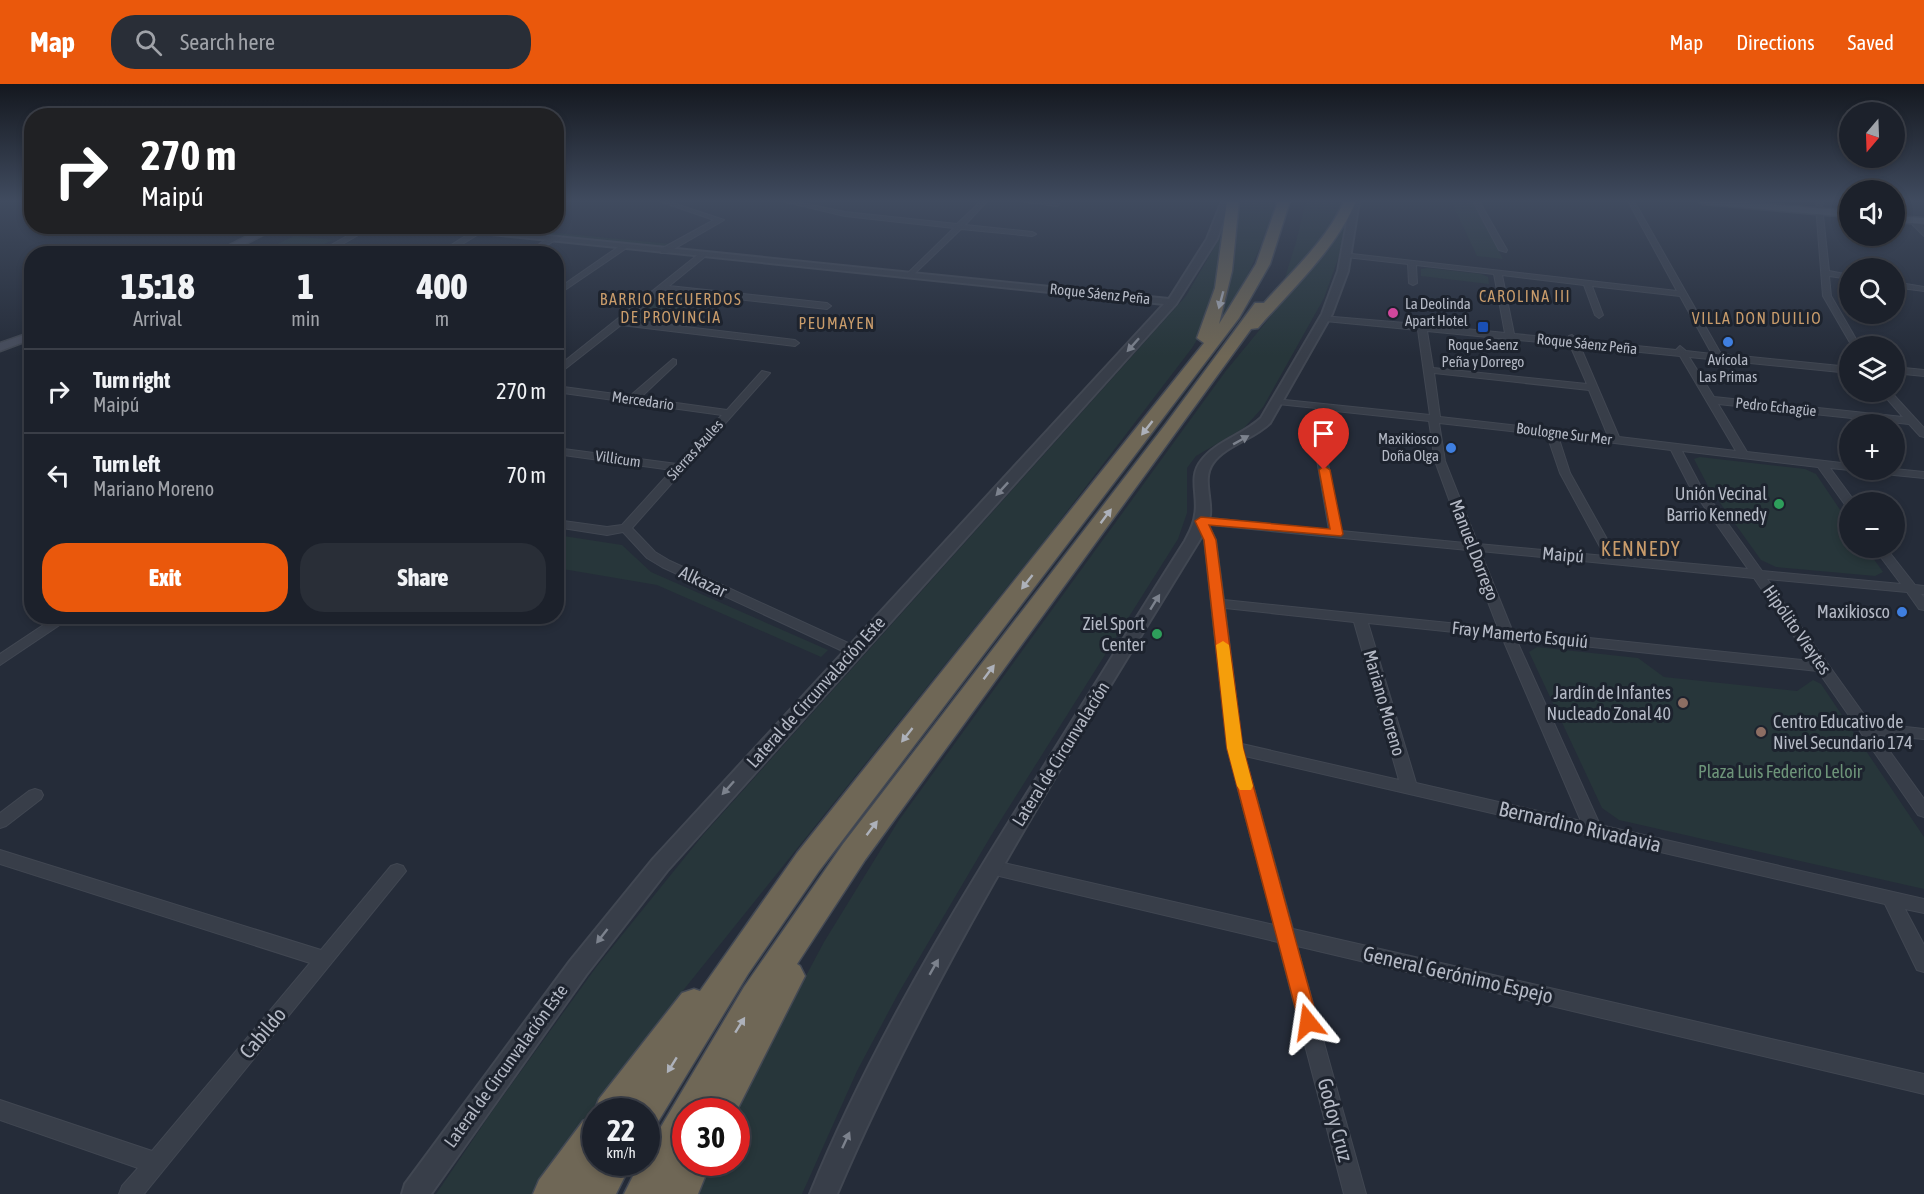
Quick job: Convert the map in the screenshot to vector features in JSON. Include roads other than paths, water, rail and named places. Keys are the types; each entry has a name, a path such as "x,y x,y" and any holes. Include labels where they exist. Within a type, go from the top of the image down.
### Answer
{"highway":[{"path":"1173,395 1204,340 1220,304 1226,253"},
{"path":"652,1098 736,964 808,862 869,781 1230,322 1253,284 1267,253"},
{"path":"698,1098 756,998 854,852 1233,346 1260,305 1284,253"},
{"path":"1233,346 1315,253"},
{"path":"723,1098 854,852"},
{"path":"623,1098 694,1004 808,862"},
{"path":"644,1194 672,1144"},
{"path":"553,1194 582,1154"},
{"path":"594,1194 605,1176"},
{"path":"678,1194 686,1176"}],"main road":[{"path":"0,347 24,338"}],"street":[{"path":"564,288 616,253"},
{"name":"Roque Sáenz Peña","path":"682,253 1172,302"},
{"path":"910,275 931,253"},
{"name":"Lateral de Circunvalación Este","path":"415,1194 531,1031 617,917 731,784 1172,302 1188,282 1204,253"},
{"path":"1661,253 1717,355"},
{"path":"1824,253 1827,296 1850,336"},
{"path":"564,367 703,255"},
{"path":"1346,255 1684,294"},
{"name":"Lateral de Circunvalación","path":"823,1194 893,1040 991,867 1192,541 1203,510 1201,483 1206,463 1217,453 1259,428 1278,401 1326,316 1346,255"},
{"path":"1412,263 1413,283"},
{"path":"1498,273 1510,334"},
{"path":"1826,273 1839,275"},
{"path":"1587,283 1599,315"},
{"path":"1924,289 1906,286 1909,295 1924,298"},
{"path":"661,288 827,306"},
{"name":"Roque Sáenz Peña","path":"1326,316 1839,367"},
{"path":"619,322 795,343"},
{"name":"Manuel Dorrego","path":"1422,325 1440,461 1506,633 1594,831"},
{"path":"1573,340 1615,440"},
{"path":"1682,351 1743,454"},
{"path":"633,399 673,362"},
{"path":"1429,370 1593,388"},
{"path":"1905,371 1924,373"},
{"name":"Sierras Azules","path":"626,528 765,373"},
{"name":"Mercedario","path":"564,390 729,413"},
{"name":"Pedro Echagüe","path":"1711,400 1913,421"},
{"name":"Boulogne Sur Mer","path":"1278,401 1839,465"},
{"path":"1895,402 1924,434"},
{"path":"1321,406 1320,448 1336,534"},
{"path":"1551,432 1565,473 1612,560"},
{"name":"Hipólito Vieytes","path":"1675,447 1695,485 1924,811"},
{"name":"Villicum","path":"564,452 679,468"},
{"path":"1821,463 1842,492"},
{"path":"1905,473 1924,475"},
{"name":"Maipú","path":"1201,521 1924,590"},
{"name":"Godoy Cruz","path":"1201,521 1210,540 1235,748 1355,1194"},
{"path":"564,524 607,531 626,528"},
{"name":"Alkazar","path":"626,528 651,555 666,564 854,651"},
{"path":"1888,558 1924,606"},
{"name":"Fray Mamerto Esquiú","path":"1217,603 1823,667"},
{"name":"Mariano Moreno","path":"1360,618 1409,788"},
{"path":"0,660 55,624"},
{"path":"1866,728 1924,734"},
{"name":"Bernardino Rivadavia","path":"1235,748 1924,906"},
{"path":"0,822 35,795"},
{"path":"0,857 324,959"},
{"name":"General Gerónimo Espejo","path":"991,867 1924,1084"},
{"name":"Cabildo","path":"130,1194 397,871"},
{"path":"1891,898 1924,964"},
{"path":"0,1110 156,1163"}],"place":[{"name":"La Deolinda Apart Hotel","path":"1393,313"},
{"name":"Roque Saenz Peña y Dorrego","path":"1483,327"},
{"name":"Avícola Las Primas","path":"1728,342"},
{"name":"Maxikiosco Doña Olga","path":"1451,448"},
{"name":"Unión Vecinal Barrio Kennedy","path":"1779,504"},
{"name":"Maxikiosco","path":"1902,612"},
{"name":"Ziel Sport Center","path":"1157,634"},
{"name":"Jardín de Infantes Nucleado Zonal 40","path":"1683,703"},
{"name":"Centro Educativo de Nivel Secundario 174","path":"1761,732"}],"district":[{"name":"CAROLINA III","path":"1525,296"},
{"name":"BARRIO RECUERDOS DE PROVINCIA","path":"671,308"},
{"name":"VILLA DON DUILIO","path":"1757,318"},
{"name":"PEUMAYEN","path":"837,323"},
{"name":"KENNEDY","path":"1641,549"}],"park label":[{"name":"Plaza Luis Federico Leloir","path":"1780,772"}]}
